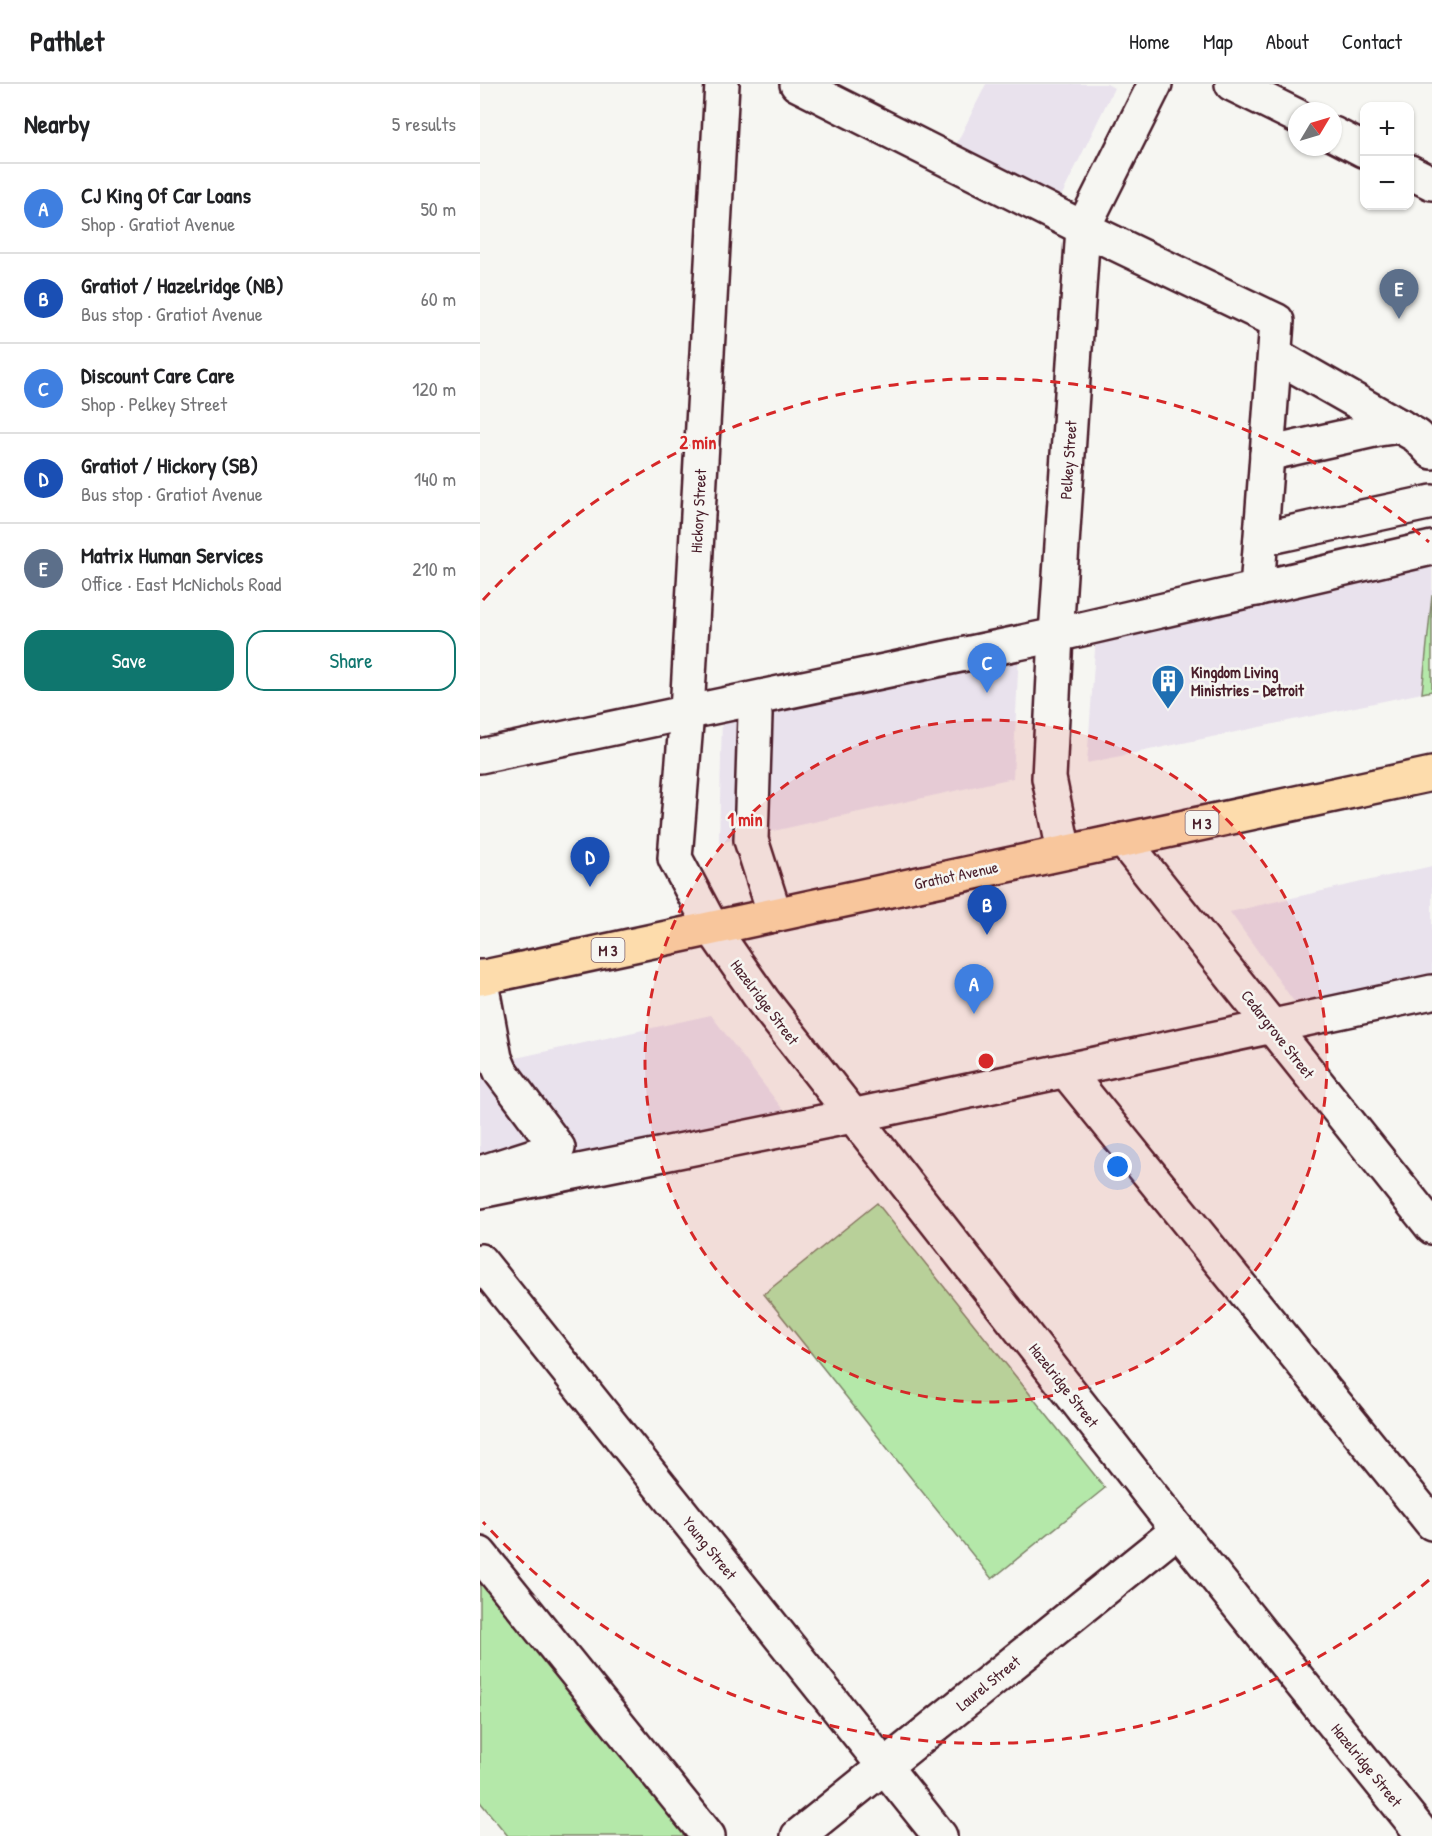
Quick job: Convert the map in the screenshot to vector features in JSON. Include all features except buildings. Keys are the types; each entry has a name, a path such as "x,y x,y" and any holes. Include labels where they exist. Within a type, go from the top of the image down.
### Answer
{"main road":[{"name":"Gratiot Avenue","path":"480,978 1432,774"}],"street":[{"name":"Hickory Street","path":"712,928 675,858 687,712 722,84"},
{"path":"797,84 1083,228 1277,321 1257,589"},
{"name":"Pelkey Street","path":"1064,852 1049,778 1056,635 1083,228 1155,84"},
{"path":"1232,84 1288,112"},
{"path":"1342,138 1360,148"},
{"path":"1414,174 1432,183"},
{"path":"1275,355 1417,436 1432,452"},
{"path":"1267,454 1400,426"},
{"path":"1260,539 1432,502"},
{"path":"480,756 1056,635 1432,548"},
{"path":"755,716 751,840 775,915"},
{"name":"Cedargrove Street","path":"1123,840 1432,1227"},
{"name":"Hazelridge Street","path":"712,928 763,1001 852,1116 1178,1530 1424,1836"},
{"path":"480,978 495,1058 491,1075 558,1148 484,1170"},
{"path":"484,1170 852,1116 1432,992"},
{"path":"1066,1071 1432,1523"},
{"name":"Young Street","path":"480,1261 939,1836"},
{"name":"Laurel Street","path":"798,1836 1178,1530"},
{"path":"480,1554 708,1836"}],"shaded area":[{"path":"986,84 1107,84 1114,88 1059,201 954,149"},
{"path":"1432,562 1432,595 1422,693 1087,763 1096,635"},
{"path":"1019,650 1013,778 719,843 722,716"},
{"path":"1432,866 1432,985 1302,1013 1230,912"},
{"path":"711,1015 790,1119 480,1184 480,1066"}],"green space":[{"path":"1432,595 1432,691 1422,693"},
{"path":"877,1203 1105,1488 992,1579 764,1294"},
{"path":"480,1577 690,1836 508,1836 480,1802"}],"place":[{"name":"Matrix Human Services","path":"1399,319"},
{"name":"Discount Care Care","path":"987,693"},
{"name":"Kingdom Living Ministries - Detroit","path":"1168,710"},
{"name":"Gratiot / Hickory (SB)","path":"590,887"},
{"name":"Gratiot / Hazelridge (NB)","path":"987,935"},
{"name":"CJ King Of Car Loans","path":"974,1014"}]}
